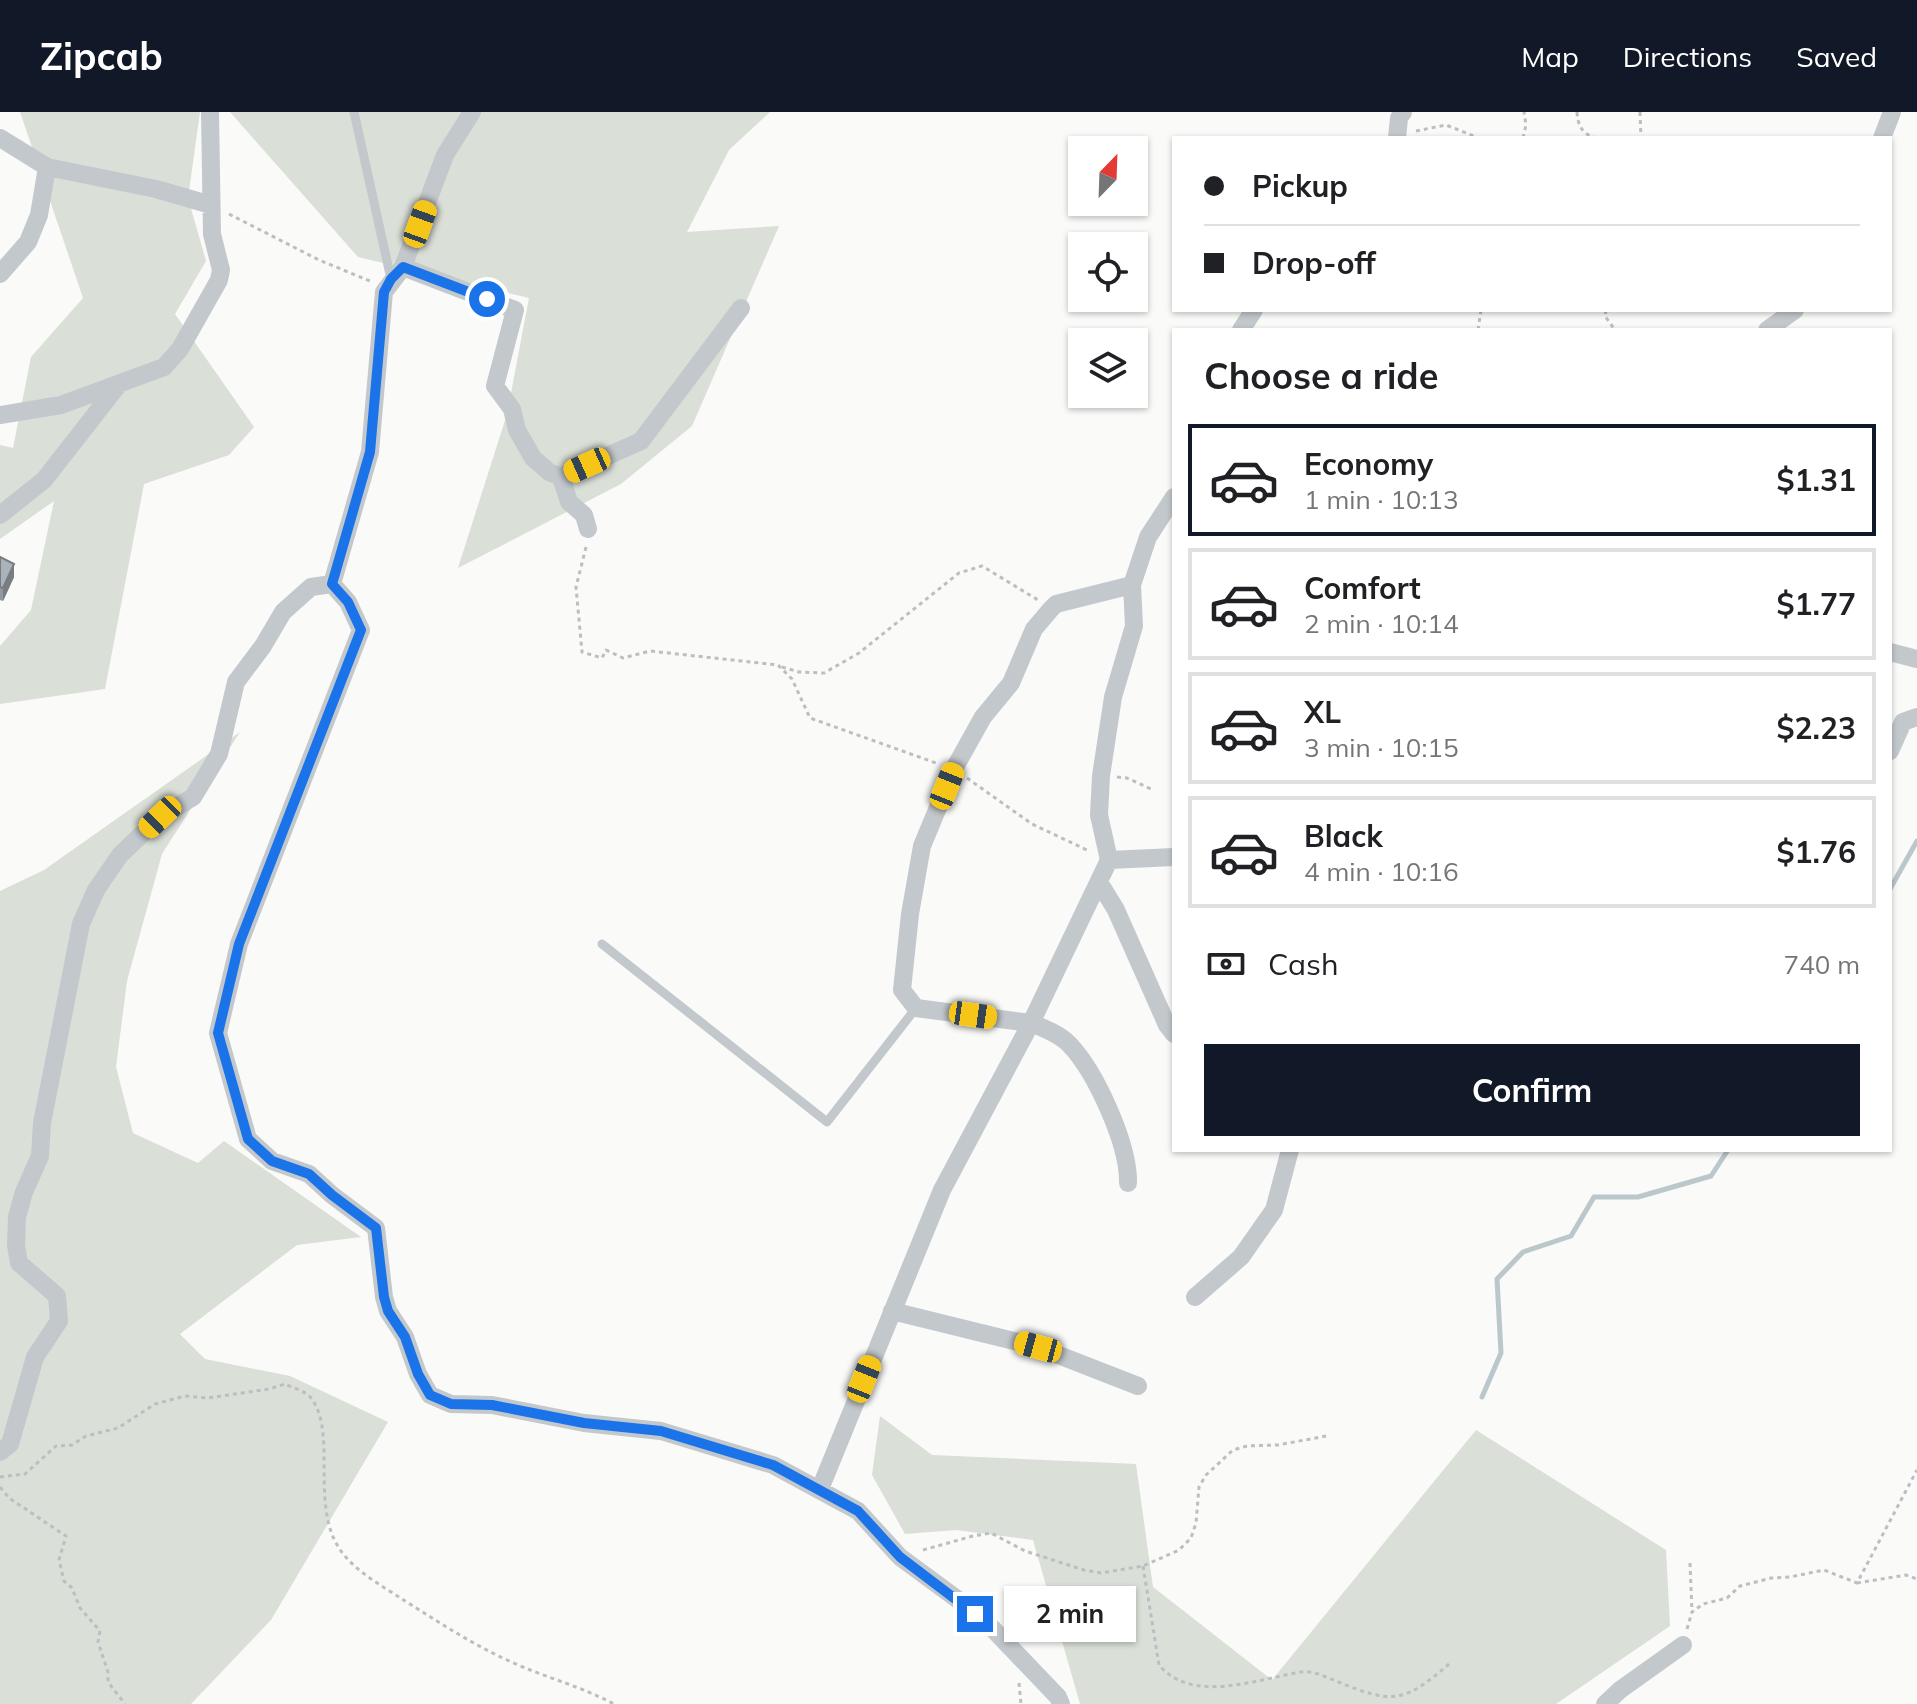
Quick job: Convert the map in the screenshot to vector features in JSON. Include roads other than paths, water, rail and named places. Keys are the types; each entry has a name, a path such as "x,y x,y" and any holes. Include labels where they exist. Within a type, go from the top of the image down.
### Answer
{"street":[{"path":"0,415 61,405 119,384 164,367 180,349 219,280 221,270 212,234 210,112"},
{"path":"332,584 370,452 393,279 445,155 472,112"},
{"path":"1397,136 1399,118 1403,112"},
{"path":"1883,136 1892,112"},
{"path":"0,138 47,167 156,189 211,205"},
{"path":"0,274 28,242 39,215 47,167"},
{"path":"393,279 515,310 495,386 512,409 517,430 533,458 549,472 561,477 641,441 741,308"},
{"path":"1770,328 1792,312"},
{"path":"0,515 44,480 119,384"},
{"path":"561,477 569,502 584,515 588,529"},
{"path":"820,1489 942,1190 1031,1023 1109,860 1099,815 1101,776 1113,697 1134,626 1132,585 1148,537 1172,500"},
{"path":"0,1452 10,1444 35,1357 59,1321 57,1296 19,1263 16,1245 20,1205 40,1156 47,1094 81,924 96,890 120,855 160,817 193,797 219,754 236,682 283,612 311,587 332,584"},
{"path":"332,584 348,602 361,630 239,944 218,1033 248,1139 272,1161 309,1174 376,1228 388,1311 405,1337 418,1374 430,1395 451,1404 492,1405 584,1423 661,1431 773,1465 858,1511 900,1557 993,1629 1058,1697 1061,1704"},
{"path":"1128,1183 1128,1166 1121,1138 1090,1073 1069,1044 1050,1030 1031,1023 916,1008 902,990 910,914 922,846 954,769 983,717 1011,683 1034,629 1056,604 1132,585"},
{"path":"1892,653 1917,659"},
{"path":"1892,747 1903,722 1917,717"},
{"path":"1109,860 1172,857"},
{"path":"1099,882 1116,910 1172,1031"},
{"path":"1195,1297 1241,1257 1274,1210 1289,1152"},
{"path":"892,1311 1038,1347 1138,1386"},
{"path":"1605,1704 1683,1645"}],"lane":[{"path":"354,112 393,279"},
{"path":"602,944 827,1122 916,1008"}],"waterway":[{"path":"1892,885 1917,841"},
{"path":"1482,1397 1501,1353 1497,1279 1523,1252 1571,1236 1594,1197 1638,1197 1711,1176 1727,1152"}]}
